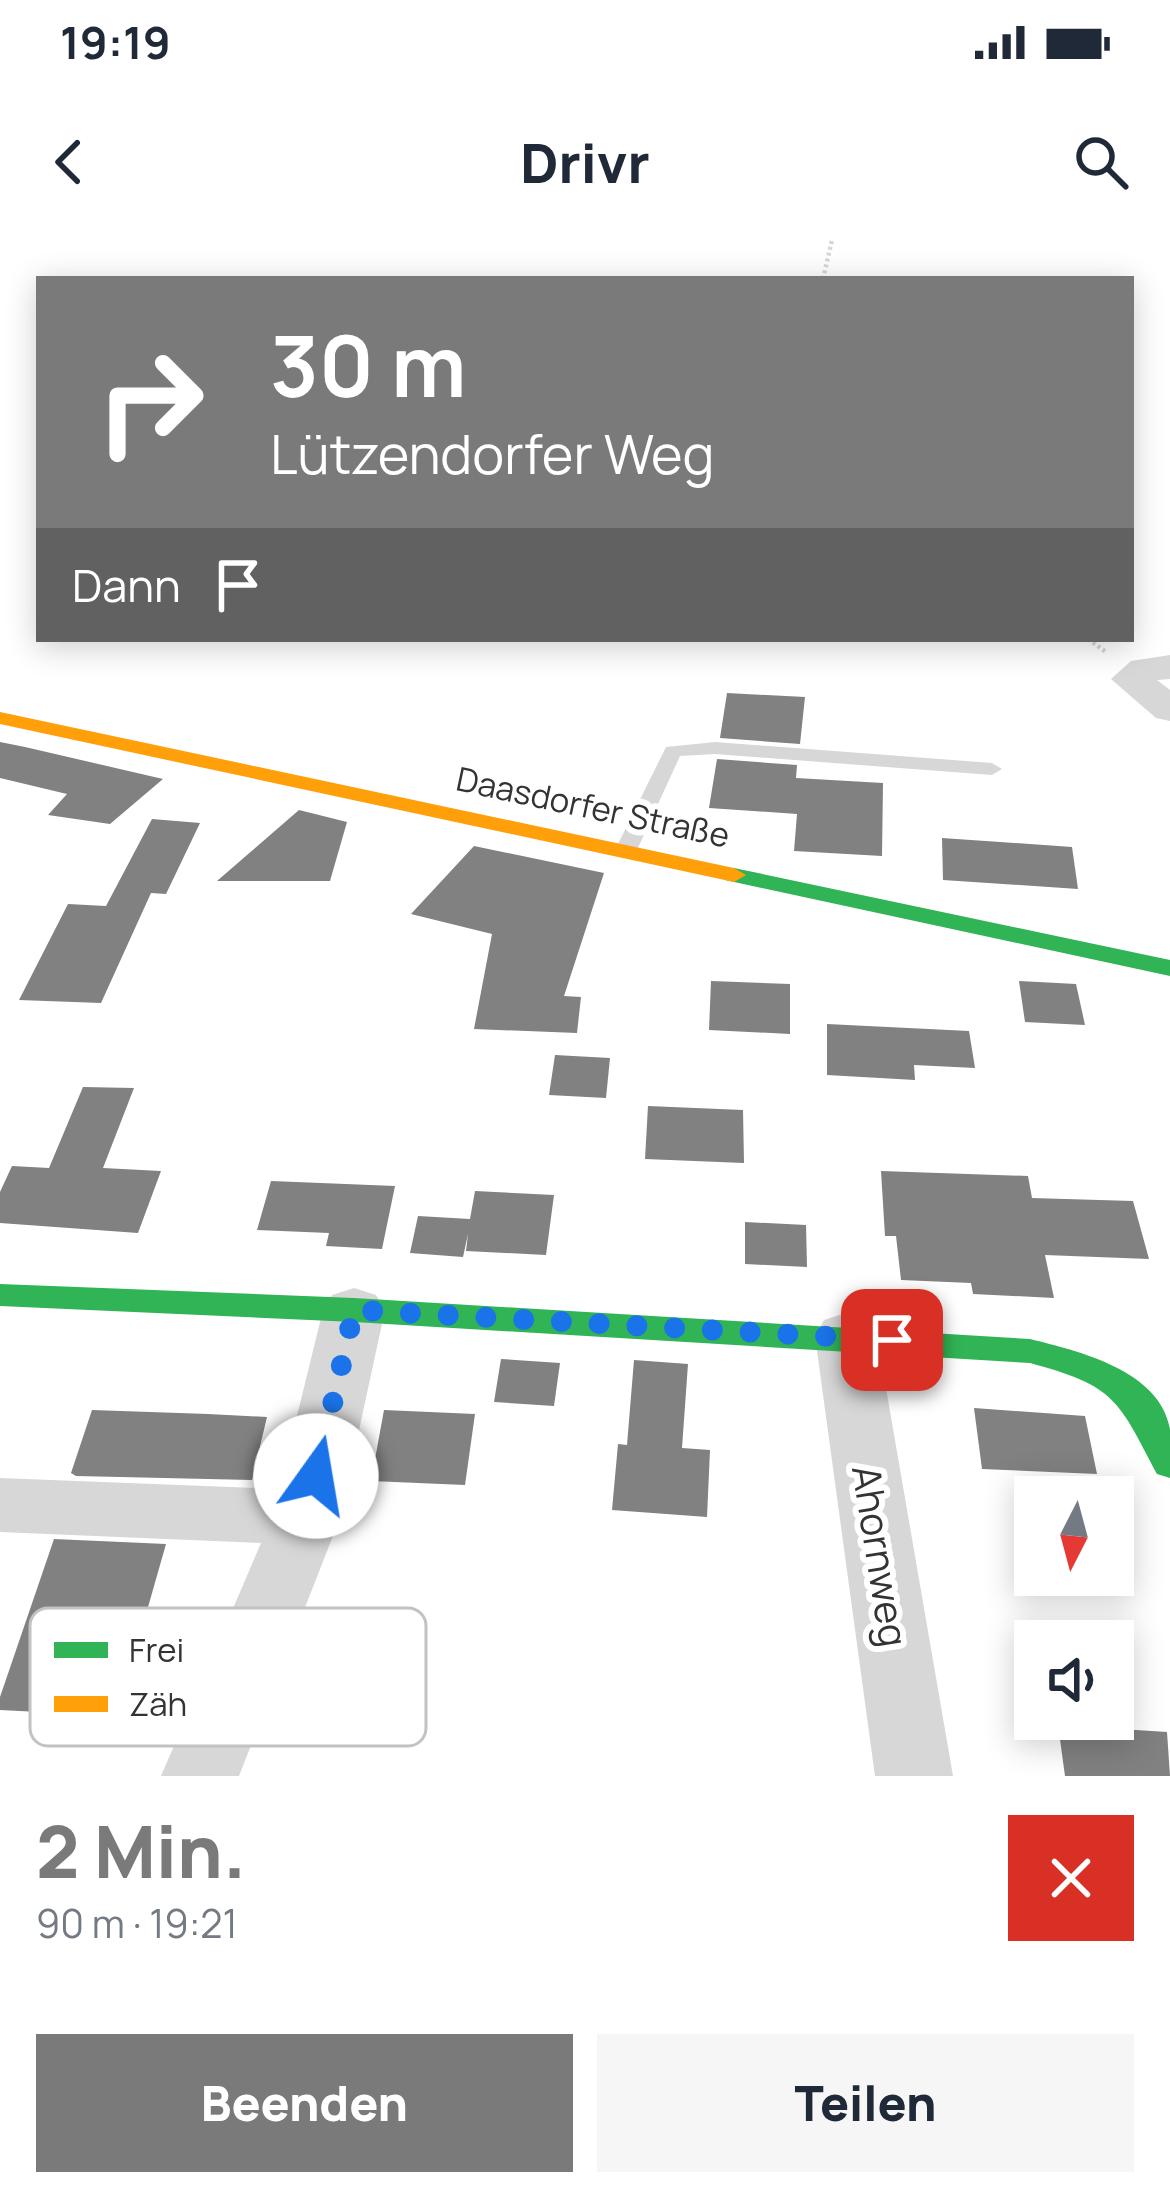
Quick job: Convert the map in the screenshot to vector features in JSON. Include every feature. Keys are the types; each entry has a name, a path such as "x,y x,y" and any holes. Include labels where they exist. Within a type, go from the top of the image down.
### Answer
{"street":[{"path":"1151,673 1170,710"},
{"name":"Daasdorfer Straße","path":"0,718 1170,968"},
{"path":"0,1295 846,1336 1030,1351 1085,1364 1137,1394 1159,1429 1170,1464"},
{"path":"269,1608 306,1518 354,1310"},
{"name":"Ahornweg","path":"846,1336 914,1776"},
{"path":"2,1511 306,1518"},
{"path":"200,1776 212,1746"}],"lane":[{"path":"626,850 673,751 715,748 992,769"}],"path":[{"path":"824,276 832,240"}],"building":[{"path":"727,693 805,697 800,744 720,738"},
{"path":"0,742 163,779 110,824 48,815 67,794 0,778"},
{"path":"717,759 797,765 796,778 883,783 882,856 794,851 797,814 709,808"},
{"path":"299,810 347,822 330,881 217,881"},
{"path":"152,819 200,823 166,894 151,893 101,1003 19,1000 68,904 106,906"},
{"path":"942,838 1072,847 1078,889 943,880"},
{"path":"474,846 604,873 564,996 581,997 577,1033 474,1029 492,934 411,914"},
{"path":"711,981 790,984 790,1034 709,1030"},
{"path":"1019,981 1076,984 1085,1025 1025,1022"},
{"path":"827,1024 969,1031 975,1068 914,1065 915,1080 827,1075"},
{"path":"555,1055 610,1058 606,1098 549,1095"},
{"path":"83,1087 134,1088 103,1168 161,1171 138,1233 0,1223 0,1192 12,1166 49,1168"},
{"path":"648,1106 743,1110 744,1163 645,1159"},
{"path":"881,1171 1028,1176 1032,1198 1133,1201 1149,1259 1045,1255 1054,1298 973,1294 971,1283 901,1280 896,1236 885,1236"},
{"path":"271,1181 395,1186 382,1249 326,1246 329,1233 257,1230"},
{"path":"475,1191 554,1195 546,1255 466,1251 468,1234 463,1257 410,1253 418,1216 470,1219"},
{"path":"745,1222 806,1225 807,1267 745,1264"},
{"path":"501,1359 560,1363 554,1406 494,1402"},
{"path":"634,1360 688,1364 682,1448 710,1450 707,1517 612,1510 618,1444 627,1445"},
{"path":"974,1408 1085,1416 1097,1474 982,1469"},
{"path":"92,1410 267,1417 252,1480 76,1476 71,1473"},
{"path":"384,1410 475,1414 465,1485 371,1481"},
{"path":"54,1539 166,1544 148,1608 30,1608"},
{"path":"30,1609 30,1712 0,1710 0,1697"},
{"path":"1134,1730 1167,1732 1170,1776 1065,1776 1060,1740 1134,1740"}],"traffic: fast":[{"path":"734,875 1170,968"},
{"path":"0,1295 354,1310 1030,1351 1081,1366 1119,1385 1147,1416 1170,1464"}],"traffic: slow":[{"path":"0,718 734,875"}],"route":[{"path":"316,1476 354,1310 892,1340"}]}
